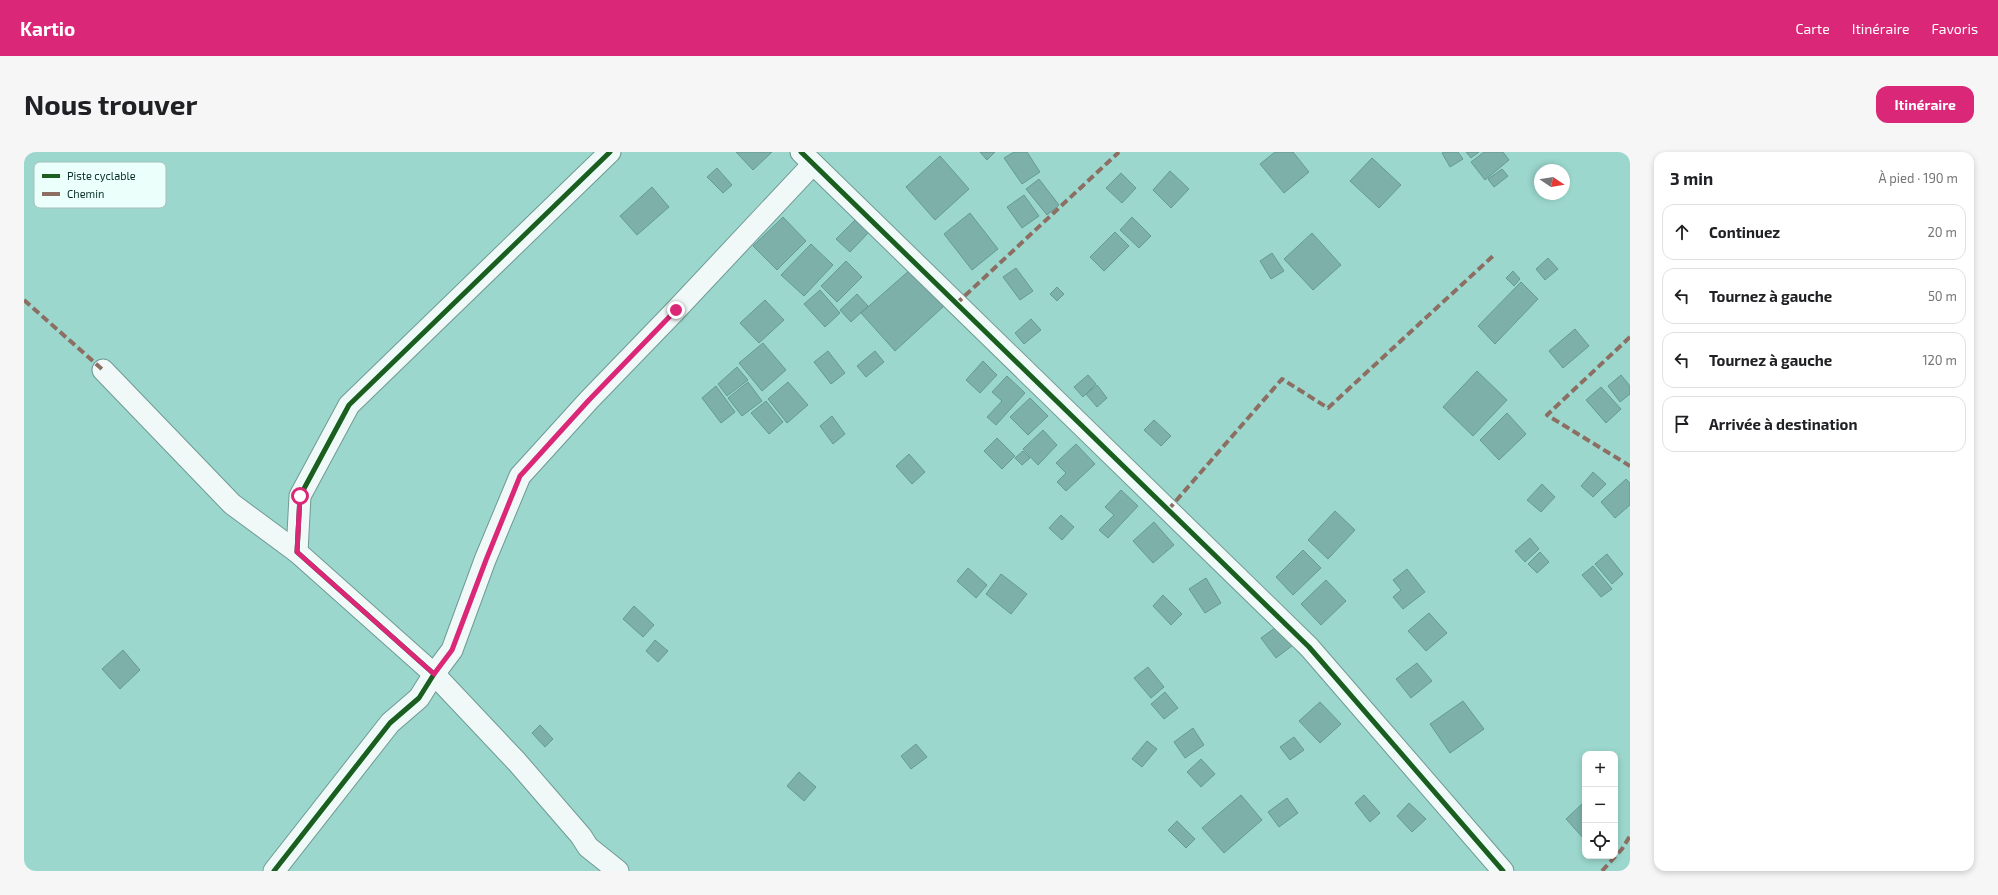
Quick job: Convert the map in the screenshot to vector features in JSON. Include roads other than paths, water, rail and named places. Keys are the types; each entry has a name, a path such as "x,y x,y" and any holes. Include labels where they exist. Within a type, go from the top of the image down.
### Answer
{"street":[{"path":"297,552 300,496 349,405 610,152"},
{"path":"274,871 390,723 419,698 434,674 452,650 520,476 589,400 676,310 807,158 1309,647 1503,871"},
{"path":"103,370 232,504 297,552 434,674 517,762 582,836 588,847 618,871"}]}
